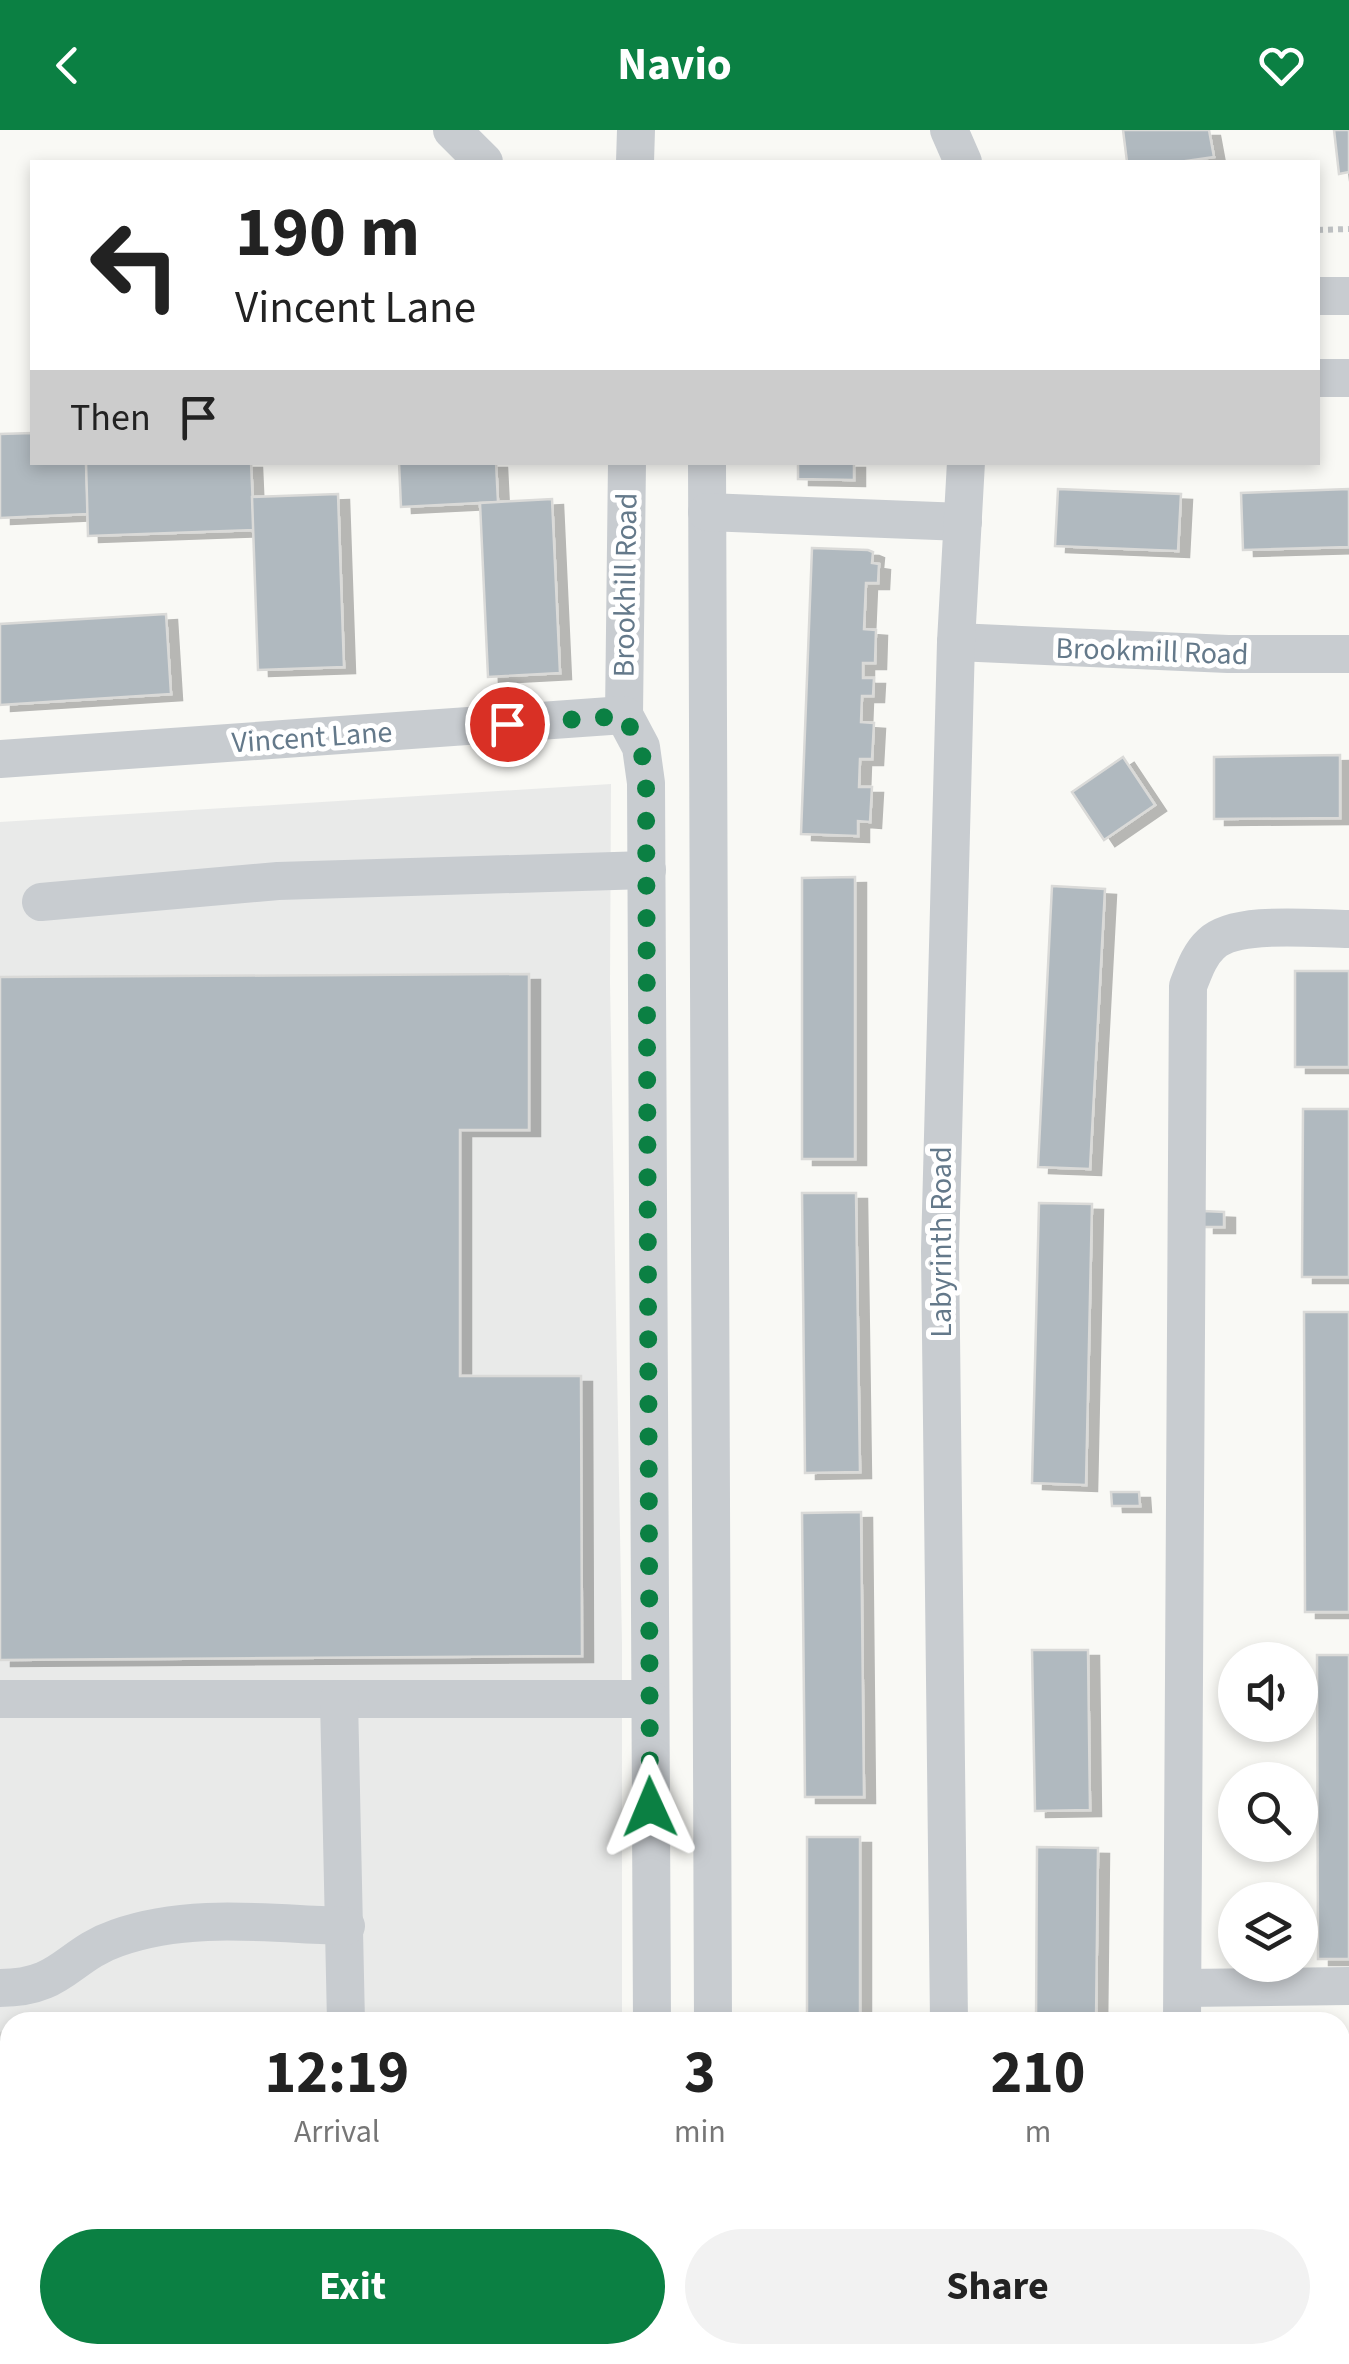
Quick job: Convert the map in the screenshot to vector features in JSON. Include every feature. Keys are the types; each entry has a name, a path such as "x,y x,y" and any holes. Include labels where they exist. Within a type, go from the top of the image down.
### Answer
{"street":[{"path":"452,130 482,160"},
{"path":"635,160 636,130"},
{"path":"949,130 962,160"},
{"path":"1320,296 1349,296"},
{"path":"1320,378 1349,378"},
{"name":"Brookhill Road","path":"626,465 624,716 641,747 646,783 652,2012"},
{"path":"707,465 713,2012"},
{"name":"Labyrinth Road","path":"950,2012 940,1250 956,642 966,465"},
{"path":"708,512 962,522"},
{"name":"Brookmill Road","path":"956,642 1258,655 1349,654"},
{"name":"Vincent Lane","path":"0,759 624,716"},
{"path":"41,902 278,881 647,870"},
{"path":"1349,929 1234,930 1212,943 1188,986 1182,2005 1349,1986"},
{"path":"0,1699 650,1699"},
{"path":"339,1699 346,2012"},
{"path":"0,1988 36,1985 64,1971 86,1952 116,1938 156,1927 192,1922 346,1926"}],"path":[{"path":"1320,230 1349,228"}],"shaded area":[{"path":"611,784 610,983 622,1644 622,2012 0,2012 0,822"}],"building":[{"path":"1123,130 1209,130 1214,157 1127,160"},
{"path":"1334,130 1349,130 1349,172 1339,174"},
{"path":"30,433 30,465 86,465 88,514 0,518 0,434"},
{"path":"86,465 251,465 254,530 88,536"},
{"path":"399,465 496,465 498,502 401,507"},
{"path":"798,465 854,465 854,480 798,479"},
{"path":"1058,489 1181,494 1178,551 1055,546"},
{"path":"1349,489 1349,547 1243,550 1241,493"},
{"path":"338,494 344,667 258,670 252,497"},
{"path":"552,499 560,673 488,677 480,503"},
{"path":"812,548 868,550 873,552 872,563 879,564 878,583 866,583 864,629 876,630 875,663 863,663 863,678 874,678 873,696 862,696 861,722 874,723 872,759 860,759 859,787 872,787 870,822 858,821 858,836 801,834"},
{"path":"166,614 171,694 0,705 0,624"},
{"path":"1340,755 1340,818 1214,819 1214,757"},
{"path":"1123,757 1155,805 1104,840 1072,792"},
{"path":"855,877 855,1159 802,1159 802,878"},
{"path":"1052,886 1105,889 1090,1169 1038,1167"},
{"path":"1295,971 1349,971 1349,1067 1295,1067"},
{"path":"529,974 529,1130 460,1130 460,1376 581,1376 582,1656 0,1660 0,977"},
{"path":"1303,1109 1349,1109 1349,1277 1302,1277"},
{"path":"802,1193 856,1193 860,1472 805,1473"},
{"path":"1039,1203 1092,1204 1086,1485 1032,1483"},
{"path":"1203,1211 1224,1212 1224,1227 1203,1227"},
{"path":"1304,1312 1349,1312 1349,1612 1305,1612"},
{"path":"1111,1492 1139,1492 1140,1506 1112,1506"},
{"path":"861,1512 864,1797 805,1797 802,1513"},
{"path":"1032,1650 1088,1650 1090,1810 1035,1811"},
{"path":"1318,1655 1349,1655 1349,1959 1318,1959"},
{"path":"807,1837 860,1837 860,2012 807,2012"},
{"path":"1037,1847 1098,1848 1096,2012 1036,2012"}],"route":[{"path":"507,724 624,716 641,747 646,783 650,1807"}]}
